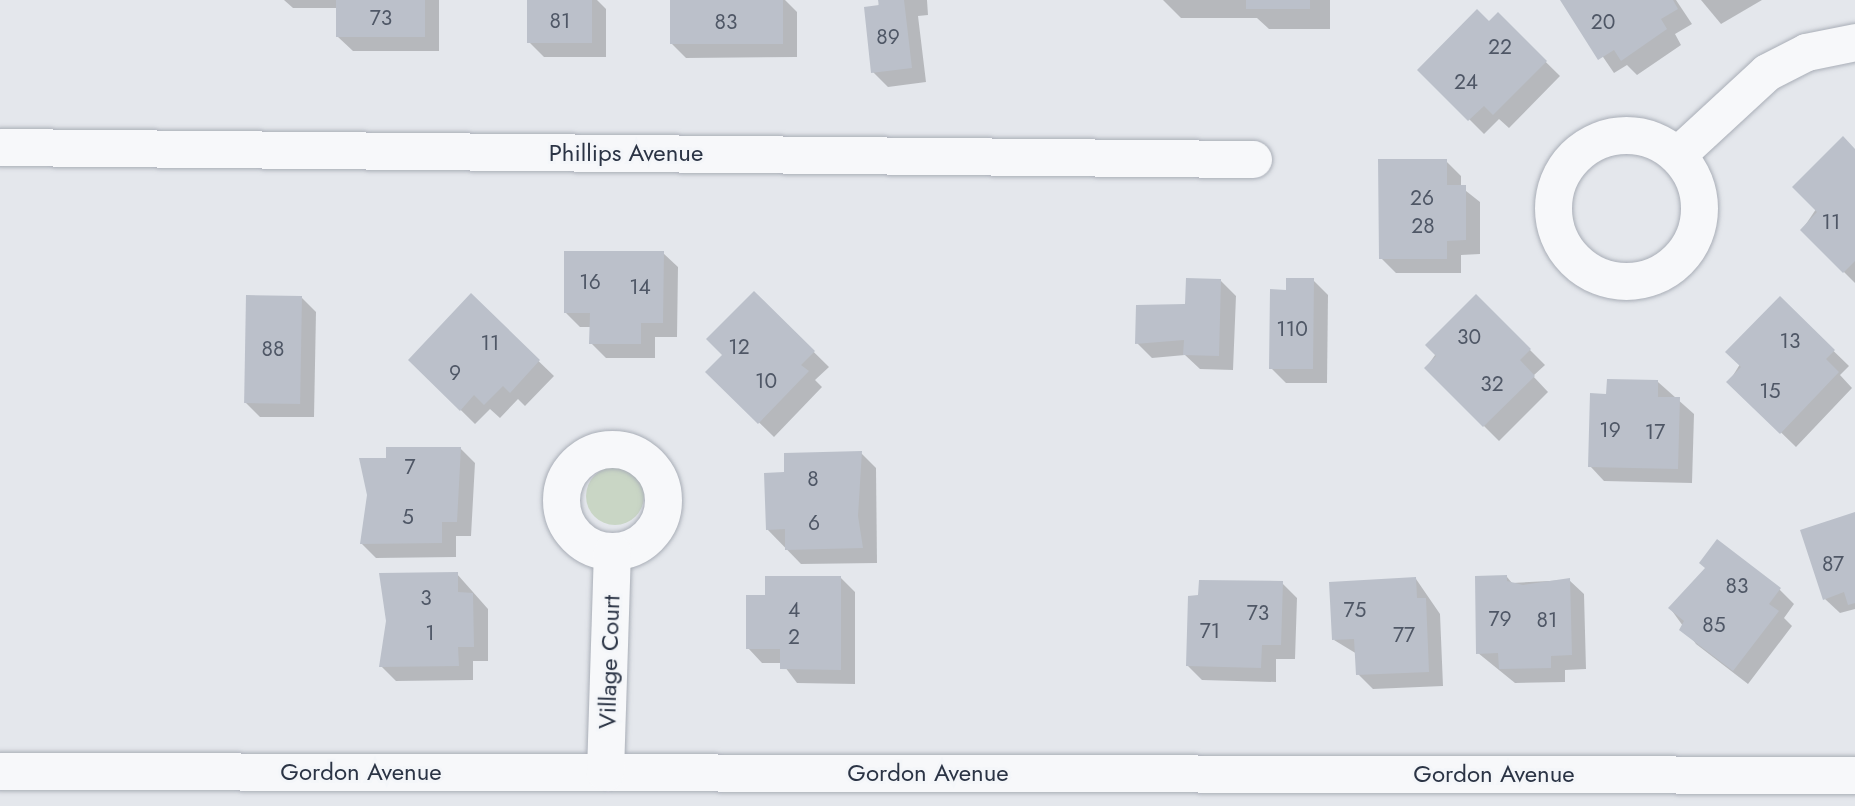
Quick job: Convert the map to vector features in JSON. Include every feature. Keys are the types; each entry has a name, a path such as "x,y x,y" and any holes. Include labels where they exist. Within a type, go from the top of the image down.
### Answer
{"street":[{"path":"1677,155 1767,72 1806,52 1855,42"},
{"name":"Phillips Avenue","path":"0,147 1253,159"},
{"name":"Village Court","path":"605,772 612,552"},
{"name":"Gordon Avenue","path":"0,771 1855,775"}],"green space":[{"path":"615,467 626,469 639,480 644,496 642,507 631,520 615,525 604,523 591,512 586,496 588,485 599,472"}],"building":[{"path":"336,0 425,0 425,37 336,37"},
{"path":"527,0 592,0 592,43 527,43"},
{"path":"670,0 783,0 783,44 670,44"},
{"path":"878,0 904,0 912,68 871,73 864,7 879,5"},
{"path":"1246,0 1310,0 1310,9 1246,9"},
{"path":"1560,0 1673,0 1678,9 1661,19 1667,29 1621,61 1614,50 1598,60"},
{"path":"1477,9 1489,21 1498,12 1547,61 1493,115 1484,106 1468,121 1417,70"},
{"path":"1843,136 1855,149 1855,261 1843,273 1800,230 1817,212 1792,187"},
{"path":"1378,159 1447,159 1447,185 1466,185 1466,240 1447,241 1447,259 1379,259"},
{"path":"564,251 664,251 663,323 641,323 641,344 589,344 590,313 564,313"},
{"path":"1186,278 1221,279 1219,356 1183,355 1184,340 1135,344 1136,305 1185,304"},
{"path":"1286,278 1314,278 1313,369 1269,369 1270,289 1286,290"},
{"path":"754,291 815,351 801,365 809,371 758,424 705,372 722,355 706,339"},
{"path":"471,293 540,360 510,393 503,386 484,405 474,395 460,411 408,360"},
{"path":"1476,294 1531,349 1520,360 1535,376 1483,427 1424,368 1436,356 1425,345"},
{"path":"246,295 302,296 300,404 244,403"},
{"path":"1780,296 1835,350 1826,359 1839,372 1780,434 1726,382 1741,367 1725,352"},
{"path":"1607,379 1658,380 1658,397 1680,397 1678,469 1588,467 1590,393 1606,394"},
{"path":"386,447 461,447 457,522 442,522 442,543 360,544 367,495 359,458 386,458"},
{"path":"862,451 858,516 863,548 785,550 785,529 766,530 764,473 784,472 784,453"},
{"path":"1855,512 1855,603 1848,605 1844,592 1823,600 1800,530"},
{"path":"1717,539 1781,588 1769,604 1779,611 1733,671 1679,630 1684,621 1668,608 1705,568 1699,563"},
{"path":"458,572 458,592 473,593 474,647 458,647 459,666 379,667 386,621 379,573"},
{"path":"1507,575 1507,581 1523,585 1570,578 1572,655 1551,656 1551,668 1499,669 1498,653 1476,654 1475,576"},
{"path":"765,576 841,576 841,670 780,669 780,649 746,649 746,595 765,595"},
{"path":"1416,577 1417,598 1426,598 1429,672 1356,675 1354,639 1332,640 1329,582"},
{"path":"1199,580 1283,581 1281,645 1262,645 1261,668 1186,666 1188,596 1198,595"}]}
